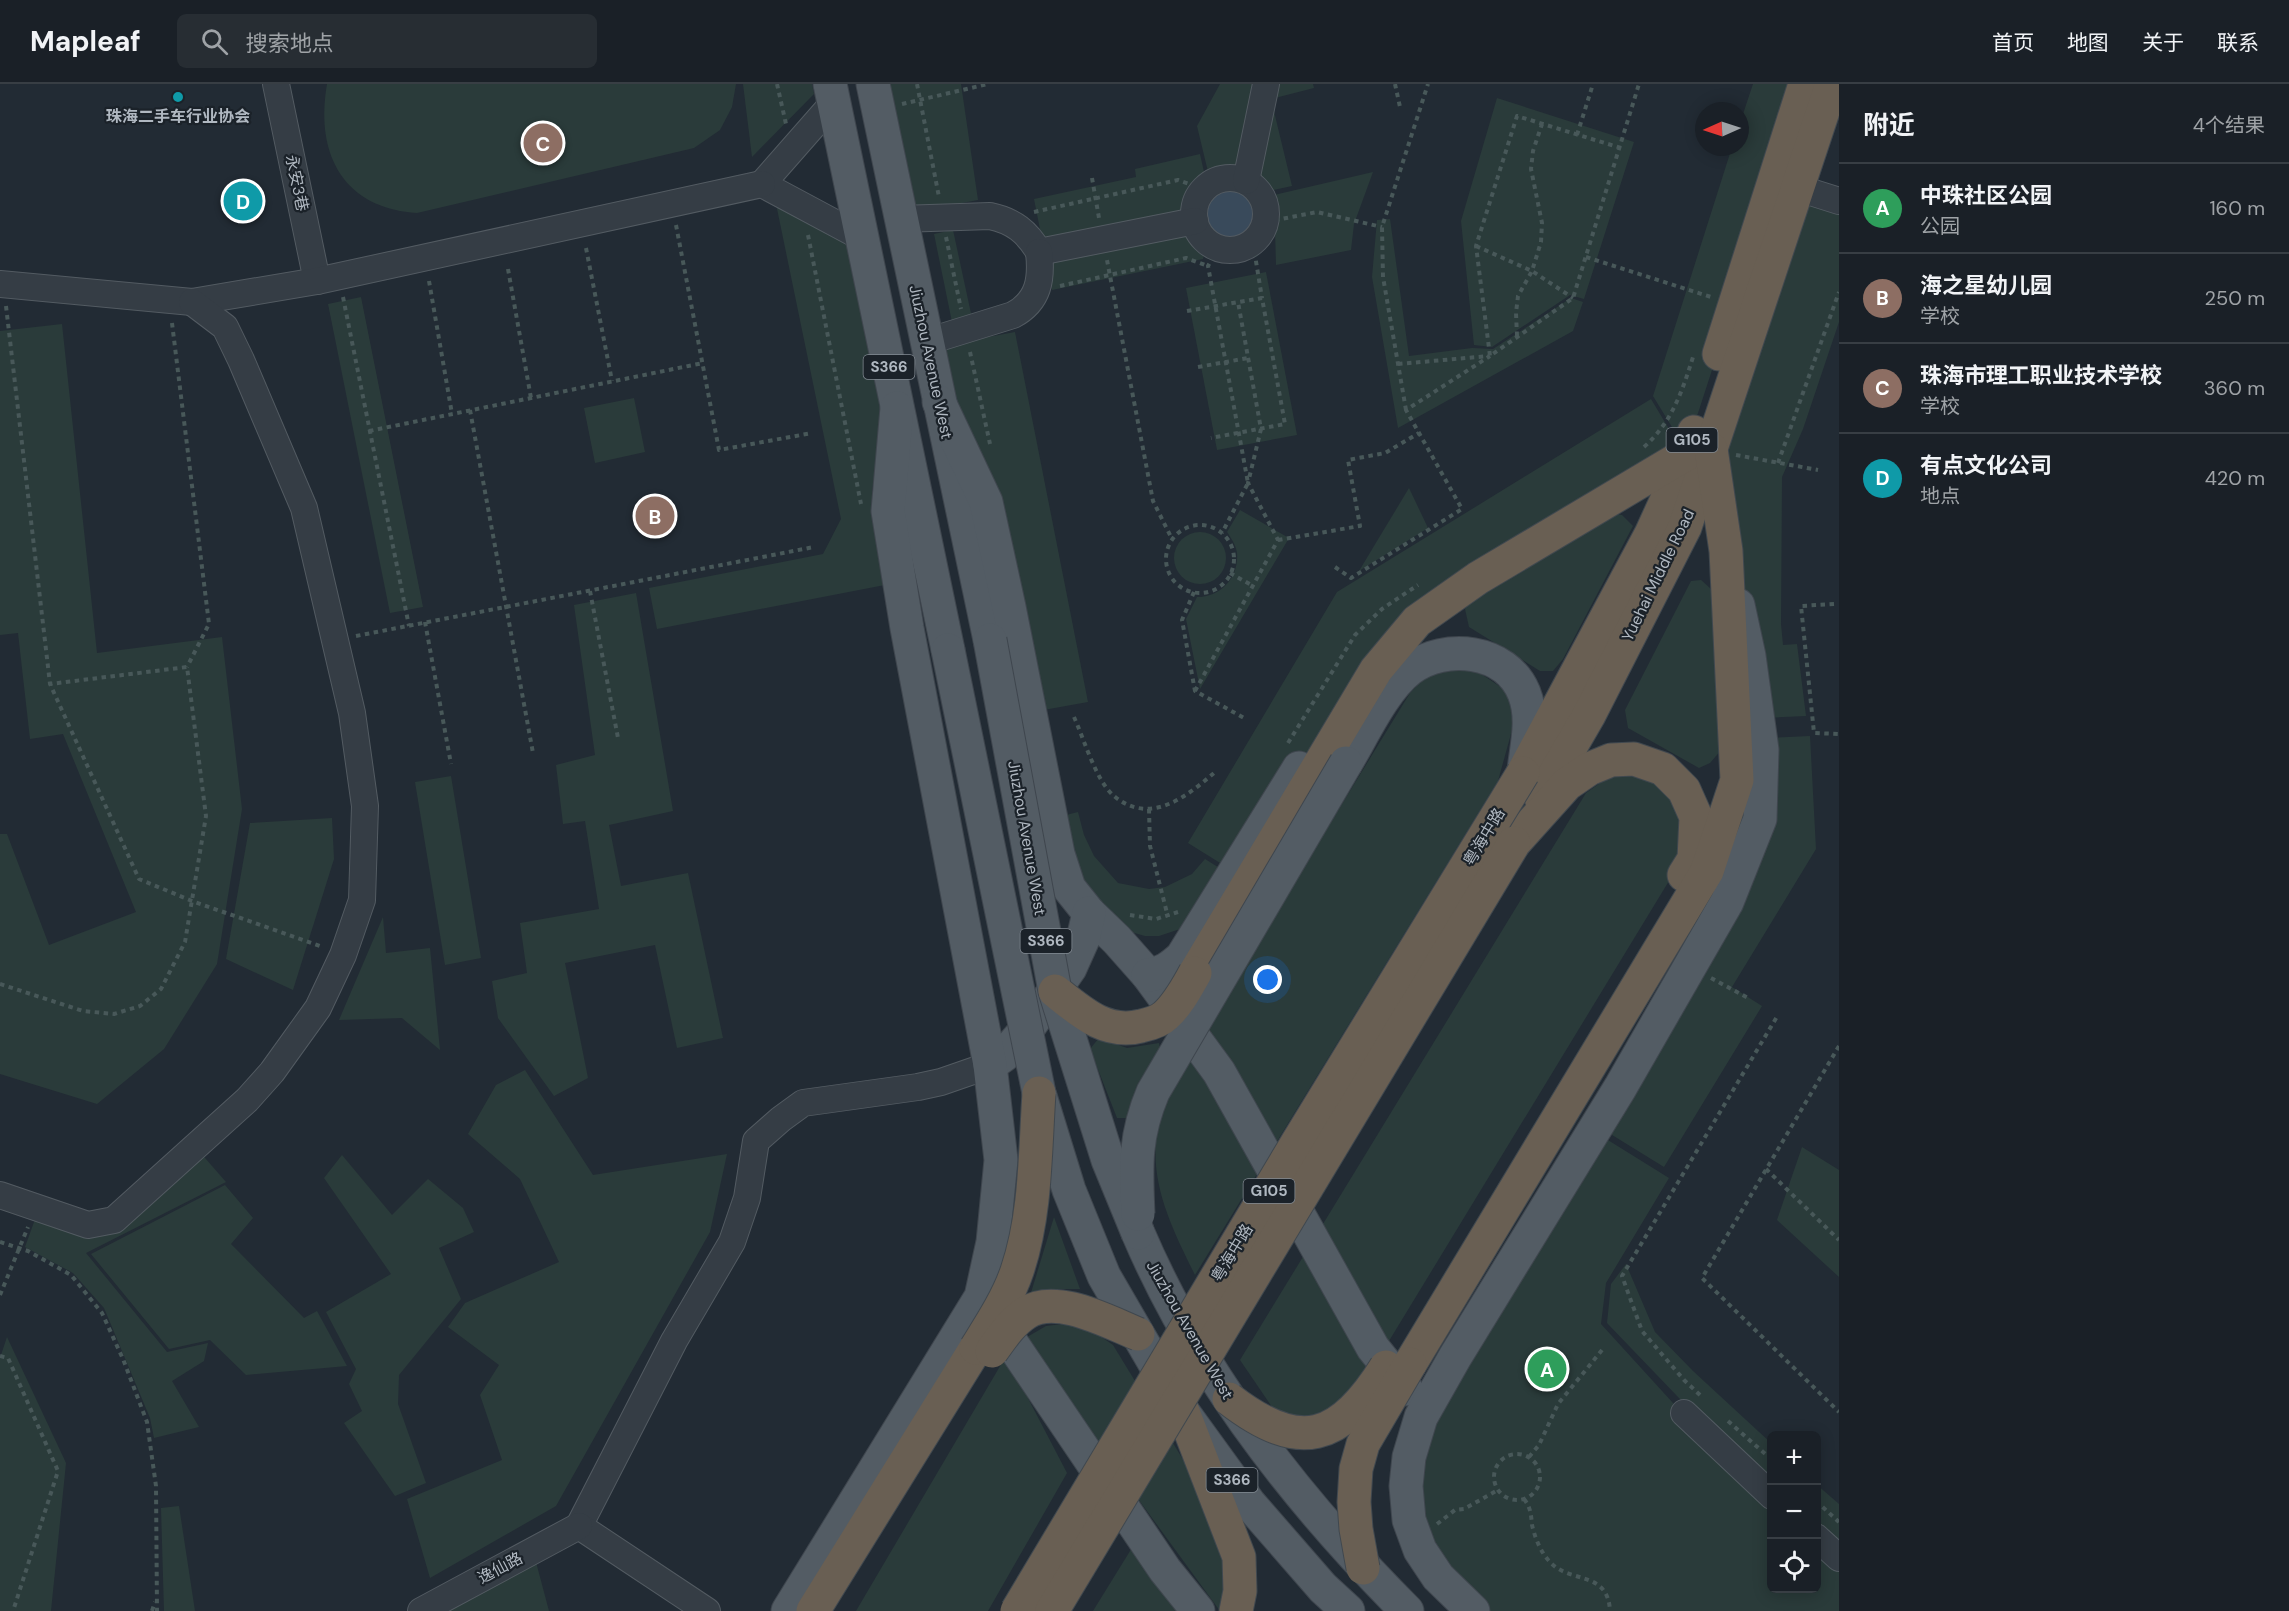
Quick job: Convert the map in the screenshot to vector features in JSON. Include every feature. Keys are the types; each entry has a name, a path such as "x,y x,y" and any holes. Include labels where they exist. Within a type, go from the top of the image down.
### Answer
{"highway":[{"name":"Yuehai Middle Road","path":"1514,843 1589,715 1685,527 1699,451 1805,84"},
{"name":"Yuehai Middle Road","path":"1523,773 1651,534 1699,451 1798,188 1832,84"},
{"path":"1055,991 1091,1018 1116,1028 1129,1029 1154,1023 1165,1017 1195,973 1376,670 1417,621 1478,578 1699,451 1726,551 1737,780 1707,871 1403,1357 1361,1402 1337,1424 1324,1430 1310,1433 1295,1432 1265,1425 1229,1399"},
{"path":"1363,1568 1355,1511 1356,1469 1363,1444 1403,1357 1694,859 1696,818 1684,790 1663,769 1634,759 1611,760 1590,769 1567,784 1514,843"},
{"name":"粤海中路","path":"1017,1611 1297,1143 1523,773"},
{"name":"粤海中路","path":"1052,1611 1514,843"},
{"path":"831,1611 983,1351 994,1319 1016,1273 1029,1218 1039,1093"},
{"path":"813,1611 983,1351 1026,1313 1045,1306 1065,1307 1081,1311 1137,1334"},
{"path":"1183,1412 1239,1557 1240,1591 1236,1611"}],"main road":[{"name":"S366","path":"832,93 1039,1093 1069,1190 1104,1276 1183,1412 1249,1503 1323,1588 1347,1611"},
{"name":"Jiuzhou Avenue West","path":"884,95 900,219 990,640 1055,991 1108,1160 1159,1281 1229,1399 1301,1494 1363,1568 1407,1611"},
{"path":"939,402 986,502 1058,854 1069,888 1089,913 1120,926 1143,946 1167,947 1189,922 1357,676 1379,649 1417,621"},
{"path":"788,1611 981,1297 993,1242 1001,1160 990,1065 909,640 888,511 897,408"},
{"path":"1473,1611 1438,1577 1420,1550 1409,1520 1406,1486 1409,1457 1421,1417 1455,1357 1620,1088 1727,902 1760,819 1762,750 1749,656 1726,551"},
{"path":"1138,1233 1137,1141 1143,1115 1153,1092 1392,687 1411,669 1430,658 1449,654 1472,654 1492,660 1509,671 1524,692 1530,721 1523,773"},
{"path":"990,1065 1004,1055 1031,1024 1072,964 1083,939 1089,913"},
{"path":"1148,975 1158,974 1182,957 1189,922"},
{"path":"1120,926 1148,975 1219,1072 1373,1348 1409,1393 1421,1417"},
{"path":"981,1297 1165,1570 1198,1611"}],"street":[{"name":"永安3巷","path":"276,84 328,279"},
{"path":"1246,181 1266,84"},
{"path":"762,184 832,93"},
{"path":"1224,178 1246,181 1256,188 1263,198 1266,210 1259,232 1242,249 1230,250 1213,257 1195,221 1194,210 1197,199 1213,182 1224,178"},
{"path":"2,285 192,302 328,279 762,184 861,237"},
{"path":"1798,188 1839,201"},
{"path":"900,219 990,216 1004,219 1029,236 1040,252 1042,273 1036,291 1023,310 926,342"},
{"path":"1040,252 1195,221"},
{"path":"0,1195 88,1225 114,1220 247,1100 272,1072 318,1008 344,955 362,900 365,806 352,712 304,508 225,327 192,302"},
{"path":"707,1611 579,1526 674,1341 732,1242 747,1198 756,1141 803,1103 918,1087 941,1082 990,1065"},
{"path":"1693,1404 1767,1490"},
{"name":"逸仙路","path":"421,1611 579,1526"},
{"path":"1817,1539 1839,1558"}],"path":[{"path":"917,84 942,217 992,455"},
{"path":"884,95 920,99 988,84"},
{"path":"1395,84 1400,107"},
{"path":"1335,567 1351,578 1462,508 1406,410 1383,277 1382,226 1428,84"},
{"path":"1577,135 1593,84"},
{"path":"1406,410 1490,356 1573,298 1639,84"},
{"path":"1490,356 1476,246 1517,116 1620,148"},
{"path":"1517,337 1518,296 1532,271 1541,242 1542,223 1532,169 1533,151 1542,124"},
{"path":"1092,178 1153,501 1172,539"},
{"path":"1004,219 1178,180 1204,189"},
{"path":"802,205 862,508"},
{"path":"1211,438 1285,424 1262,298 1259,232 1317,212 1382,226"},
{"path":"676,225 719,450 812,433"},
{"path":"1476,246 1532,271 1573,298"},
{"path":"586,248 612,381"},
{"path":"1586,256 1712,297"},
{"path":"1036,291 1186,258 1213,257 1216,306 1248,483 1278,540"},
{"path":"508,269 531,398"},
{"path":"328,279 369,430 409,626"},
{"path":"429,281 452,414"},
{"path":"2,285 50,684 139,879 192,901 344,955"},
{"path":"1708,308 1715,286"},
{"path":"1778,463 1839,292"},
{"path":"1188,311 1262,298"},
{"path":"1222,533 1248,483 1261,429 1238,302"},
{"path":"0,984 83,1011 114,1014 140,1006 161,989 185,942 206,816 187,667 209,624 172,323"},
{"path":"1641,449 1656,437 1674,411 1695,350"},
{"path":"1398,364 1490,356"},
{"path":"1198,367 1248,358"},
{"path":"369,430 703,363"},
{"path":"470,410 533,753"},
{"path":"1278,540 1359,526 1348,460 1385,453 1419,433"},
{"path":"1699,451 1818,470"},
{"path":"1191,525 1203,525 1222,533 1233,552 1230,573 1224,582 1215,589 1194,592 1184,589 1175,582 1166,561 1167,549 1180,530 1191,525"},
{"path":"1195,691 1278,540"},
{"path":"335,640 814,547"},
{"path":"1230,573 1253,586"},
{"path":"1282,753 1344,651 1367,621 1428,580"},
{"path":"590,591 618,738"},
{"path":"1194,592 1182,620 1195,691"},
{"path":"1834,604 1801,606 1814,733 1839,734"},
{"path":"425,622 451,764"},
{"path":"50,684 187,667"},
{"path":"1195,691 1246,719"},
{"path":"1074,717 1101,778 1114,796 1132,805 1149,808 1166,806 1178,801 1214,773"},
{"path":"1149,808 1150,846 1168,916"},
{"path":"1120,926 1142,918 1156,919 1168,916 1189,922"},
{"path":"1702,973 1750,999"},
{"path":"1693,1404 1684,1380 1642,1331 1622,1276 1778,1014"},
{"path":"1838,1049 1702,1278 1839,1412"},
{"path":"1766,1169 1839,1240"},
{"path":"0,1242 20,1248 71,1275 102,1313 123,1359 147,1422 156,1486 157,1611"},
{"path":"0,1295 20,1248"},
{"path":"1529,1457 1539,1445 1549,1419 1558,1404 1602,1350"},
{"path":"0,1356 8,1358 58,1471 13,1611"},
{"path":"1728,1420 1767,1455"},
{"path":"1514,1454 1529,1457 1538,1468 1540,1476 1536,1490 1524,1499 1510,1499 1498,1490 1494,1476 1500,1461 1514,1454"},
{"path":"1432,1529 1455,1510 1464,1509 1498,1490"},
{"path":"1524,1499 1529,1505 1536,1540 1547,1559 1559,1569 1600,1586 1607,1594 1610,1611"},
{"path":"1821,1506 1839,1522"},
{"path":"152,1611 157,1598"}],"shaded area":[{"path":"327,84 736,84 732,107 720,130 694,148 417,213 391,209 370,200 352,188 339,172 330,154 325,133 324,109"},
{"path":"743,84 812,84 814,94 752,157"},
{"path":"884,84 961,84 978,200 909,213"},
{"path":"1220,84 1313,84 1314,88 1271,99 1292,186 1269,191 1255,175 1243,170 1209,176 1197,126"},
{"path":"1753,84 1805,84 1686,450 1653,396 1729,156 1749,156 1749,102 1747,102"},
{"path":"1497,98 1634,142 1584,299 1570,295 1492,347 1474,345 1461,221"},
{"path":"1200,154 1206,181 1192,205 1191,221 1194,230 1206,246 1203,259 1052,290 1034,199 1136,177 1135,169"},
{"path":"1373,172 1354,224 1351,250 1276,265 1274,195"},
{"path":"1801,198 1839,211 1839,322 1803,429 1782,477 1781,624 1783,645 1797,644 1806,716 1764,718 1716,450"},
{"path":"775,199 854,247 886,408 872,490 890,584 657,629 649,588 823,554 841,519"},
{"path":"1390,219 1409,356 1472,348 1493,349 1571,298 1583,302 1573,331 1398,428 1372,277 1377,220"},
{"path":"953,230 972,318 952,322 934,234"},
{"path":"1266,272 1297,435 1217,450 1186,288"},
{"path":"361,297 423,607 390,613 328,304"},
{"path":"62,324 97,653 222,637 242,809 217,964 164,1049 97,1104 0,1074 0,834 7,834 49,945 136,912 63,734 30,739 18,633 0,635 0,331"},
{"path":"1015,332 1088,702 1038,711 934,347"},
{"path":"634,398 645,452 595,463 584,408"},
{"path":"1651,399 1681,449 1417,621 1233,871 1188,843 1337,592"},
{"path":"1409,488 1428,528 1359,571"},
{"path":"1240,510 1289,538 1200,689 1186,619 1197,597 1214,594 1232,577 1237,562 1237,553 1227,532"},
{"path":"1611,513 1622,515 1633,526 1563,659 1553,671 1540,671 1469,627 1465,609 1473,593"},
{"path":"1200,532 1210,534 1218,540 1224,548 1226,558 1224,568 1218,576 1210,582 1200,584 1190,582 1182,576 1176,568 1174,558 1176,548 1182,540 1190,534"},
{"path":"1701,580 1711,589 1722,749 1710,763 1699,768 1628,728 1625,710 1691,581"},
{"path":"636,593 673,811 609,825 621,886 688,873 723,1038 677,1048 655,945 565,963 588,1078 554,1096 498,1018 492,981 527,973 520,923 599,909 585,821 563,824 556,765 595,755 574,605"},
{"path":"1437,664 1471,667 1508,692 1514,723 1498,781 1195,1275 1171,1224 1156,1170 1157,1132 1174,1078 1410,693"},
{"path":"1810,736 1816,849 1732,987 1762,1006 1664,1167 1604,1130 1734,906 1769,738"},
{"path":"1614,773 1655,781 1685,812 1686,853 1364,1382 1323,1419 1276,1413 1240,1360 1586,793"},
{"path":"451,776 481,958 445,965 415,782"},
{"path":"1078,812 1084,835 1094,856 1118,883 1149,889 1165,887 1192,874 1205,859 1221,869 1186,927 1159,936 1145,936 1131,932 1083,887 1062,816"},
{"path":"332,818 334,859 293,990 226,959 250,823"},
{"path":"383,917 386,953 430,948 440,1050 402,1018 339,1020"},
{"path":"1099,1038 1127,1048 1159,1043 1160,1048 1137,1085 1127,1118 1117,1118 1090,1049"},
{"path":"525,1070 593,1175 727,1154 710,1232 556,1506 430,1578 407,1499 502,1460 480,1395 499,1365 448,1327 465,1303 559,1262 520,1179 468,1134 496,1085"},
{"path":"1595,1132 1669,1178 1606,1283 1601,1324 1683,1414 1767,1492 1767,1593 1821,1593 1821,1542 1839,1559 1839,1611 1475,1611 1440,1576 1410,1458"},
{"path":"1802,1147 1839,1170 1839,1277 1777,1220"},
{"path":"198,1150 226,1182 86,1253 167,1352 208,1343 204,1361 172,1381 199,1427 154,1438 150,1418 104,1308 73,1273 25,1247 38,1211 86,1229"},
{"path":"342,1155 392,1215 428,1179 463,1208 474,1232 439,1248 461,1299 399,1375 398,1404 426,1483 395,1496 344,1423 362,1411 349,1384 356,1369 326,1312 391,1274 324,1178"},
{"path":"225,1185 253,1218 231,1244 304,1318 317,1311 347,1366 246,1375 210,1340 169,1349 91,1254"},
{"path":"1054,1217 1080,1289 1054,1289 1030,1296"},
{"path":"1626,1264 1655,1332 1693,1371 1767,1439 1767,1481 1679,1398 1607,1323 1611,1284"},
{"path":"1080,1322 1113,1345 1201,1489 1228,1559 1220,1611 1022,1340 1046,1326"},
{"path":"7,1337 66,1463 51,1611 0,1611 0,1358"},
{"path":"1006,1356 1067,1473 988,1611 856,1611"},
{"path":"1821,1488 1839,1504 1839,1548 1821,1531"},
{"path":"179,1506 195,1611 164,1611 161,1508"},
{"path":"1135,1543 1178,1611 1093,1611"},
{"path":"536,1562 549,1611 446,1611"}],"water":[{"path":"1231,189 1245,193 1252,200 1256,214 1252,228 1245,235 1231,239 1217,235 1210,228 1206,214 1210,200 1217,193"}],"place":[{"name":"珠海二手车行业协会","path":"178,97"},
{"name":"珠海市理工职业技术学校","path":"543,143"},
{"name":"有点文化公司","path":"243,201"},
{"name":"海之星幼儿园","path":"655,516"},
{"name":"中珠社区公园","path":"1547,1369"}]}
